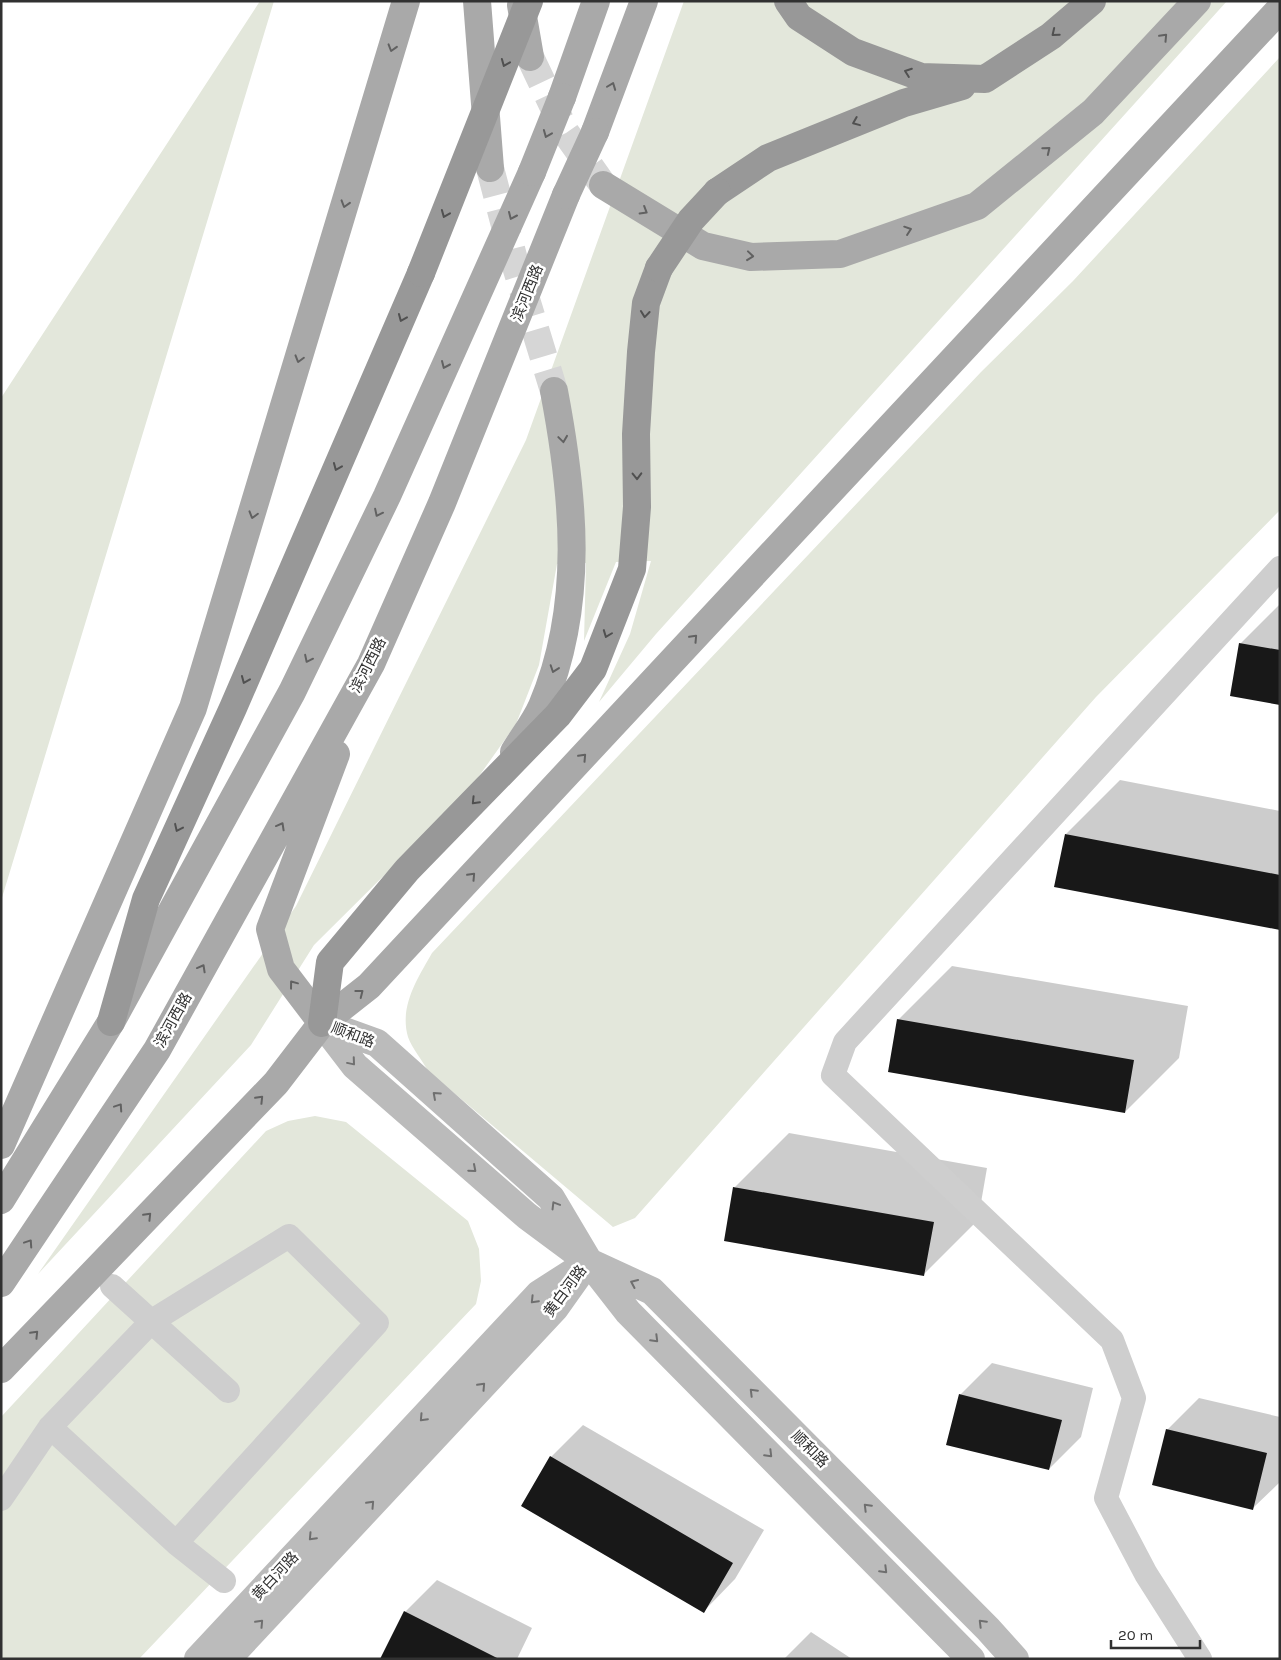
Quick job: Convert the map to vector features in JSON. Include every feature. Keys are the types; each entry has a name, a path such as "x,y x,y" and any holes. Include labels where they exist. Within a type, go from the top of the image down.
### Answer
{"highway":[{"path":"111,1022 146,899 233,708 422,273 529,1"},
{"path":"788,1 799,16 853,52 921,77 986,79"},
{"path":"322,1023 330,962 408,870 558,715 593,669 632,569 637,507 636,434 646,303 660,268 691,220 717,192 768,158 904,103 986,79 1051,36 1092,1"}],"main road":[{"path":"1,1145 148,816 193,708 406,1"},
{"path":"477,1 490,168"},
{"path":"521,1 530,57"},
{"path":"1,1200 111,1022 292,692 387,496 532,172 562,97 596,1"},
{"name":"滨河西路","path":"1,1283 157,1050 371,664 442,503 566,195 595,132 644,1"},
{"path":"603,185 703,246 750,257 840,254 977,206 1093,112 1197,1"},
{"path":"1,1369 276,1083 322,1023 369,986 1280,9"},
{"path":"500,775 542,707 559,656 573,576 572,506 554,391"},
{"path":"322,1023 281,968 270,929 371,664"}],"street":[{"path":"1200,1659 1146,1574 1106,1498 1134,1398 1112,1340 833,1075 845,1042 1280,568"},
{"name":"顺和路","path":"322,1023 377,1043 551,1198 589,1262 628,1312 971,1659"},
{"path":"1,1499 50,1428 152,1321 289,1236 377,1323 176,1543"},
{"name":"顺和路","path":"589,1262 652,1290 988,1629 1015,1659"},
{"name":"黄白河路","path":"198,1659 539,1294 589,1262"},
{"name":"黄白河路","path":"226,1659 548,1315 589,1262"},
{"path":"112,1286 228,1391"},
{"path":"50,1428 176,1543 224,1581"}],"shaded area":[{"path":"260,1 274,1 1,901 1,398"},
{"path":"684,1 1227,1 656,634 599,702 630,634 651,561 616,562 584,641 586,563 557,564 539,665 516,724 467,793 314,945 251,1045 38,1274 296,906 526,440"},
{"path":"1280,57 1280,510 1096,697 635,1218 613,1227 428,1071 408,1037 406,1026 408,1003 421,972 432,953 981,372 1073,281"},
{"path":"315,1116 346,1122 468,1221 479,1249 481,1281 476,1304 139,1659 1,1659 1,1417 266,1131 288,1121"}],"building":[{"path":"1239,643 1280,650 1280,705 1230,696"},
{"path":"1065,834 1280,875 1280,930 1054,887"},
{"path":"897,1019 1134,1060 1125,1113 888,1072"},
{"path":"733,1187 934,1222 924,1276 724,1241"},
{"path":"959,1394 1062,1420 1049,1470 946,1445"},
{"path":"1166,1429 1267,1453 1253,1510 1152,1485"},
{"path":"550,1456 733,1563 704,1613 521,1506"},
{"path":"404,1611 499,1659 380,1659"}],"tunnel":[{"path":"530,57 566,133 603,185"},
{"path":"490,168 514,260 554,391"}]}
